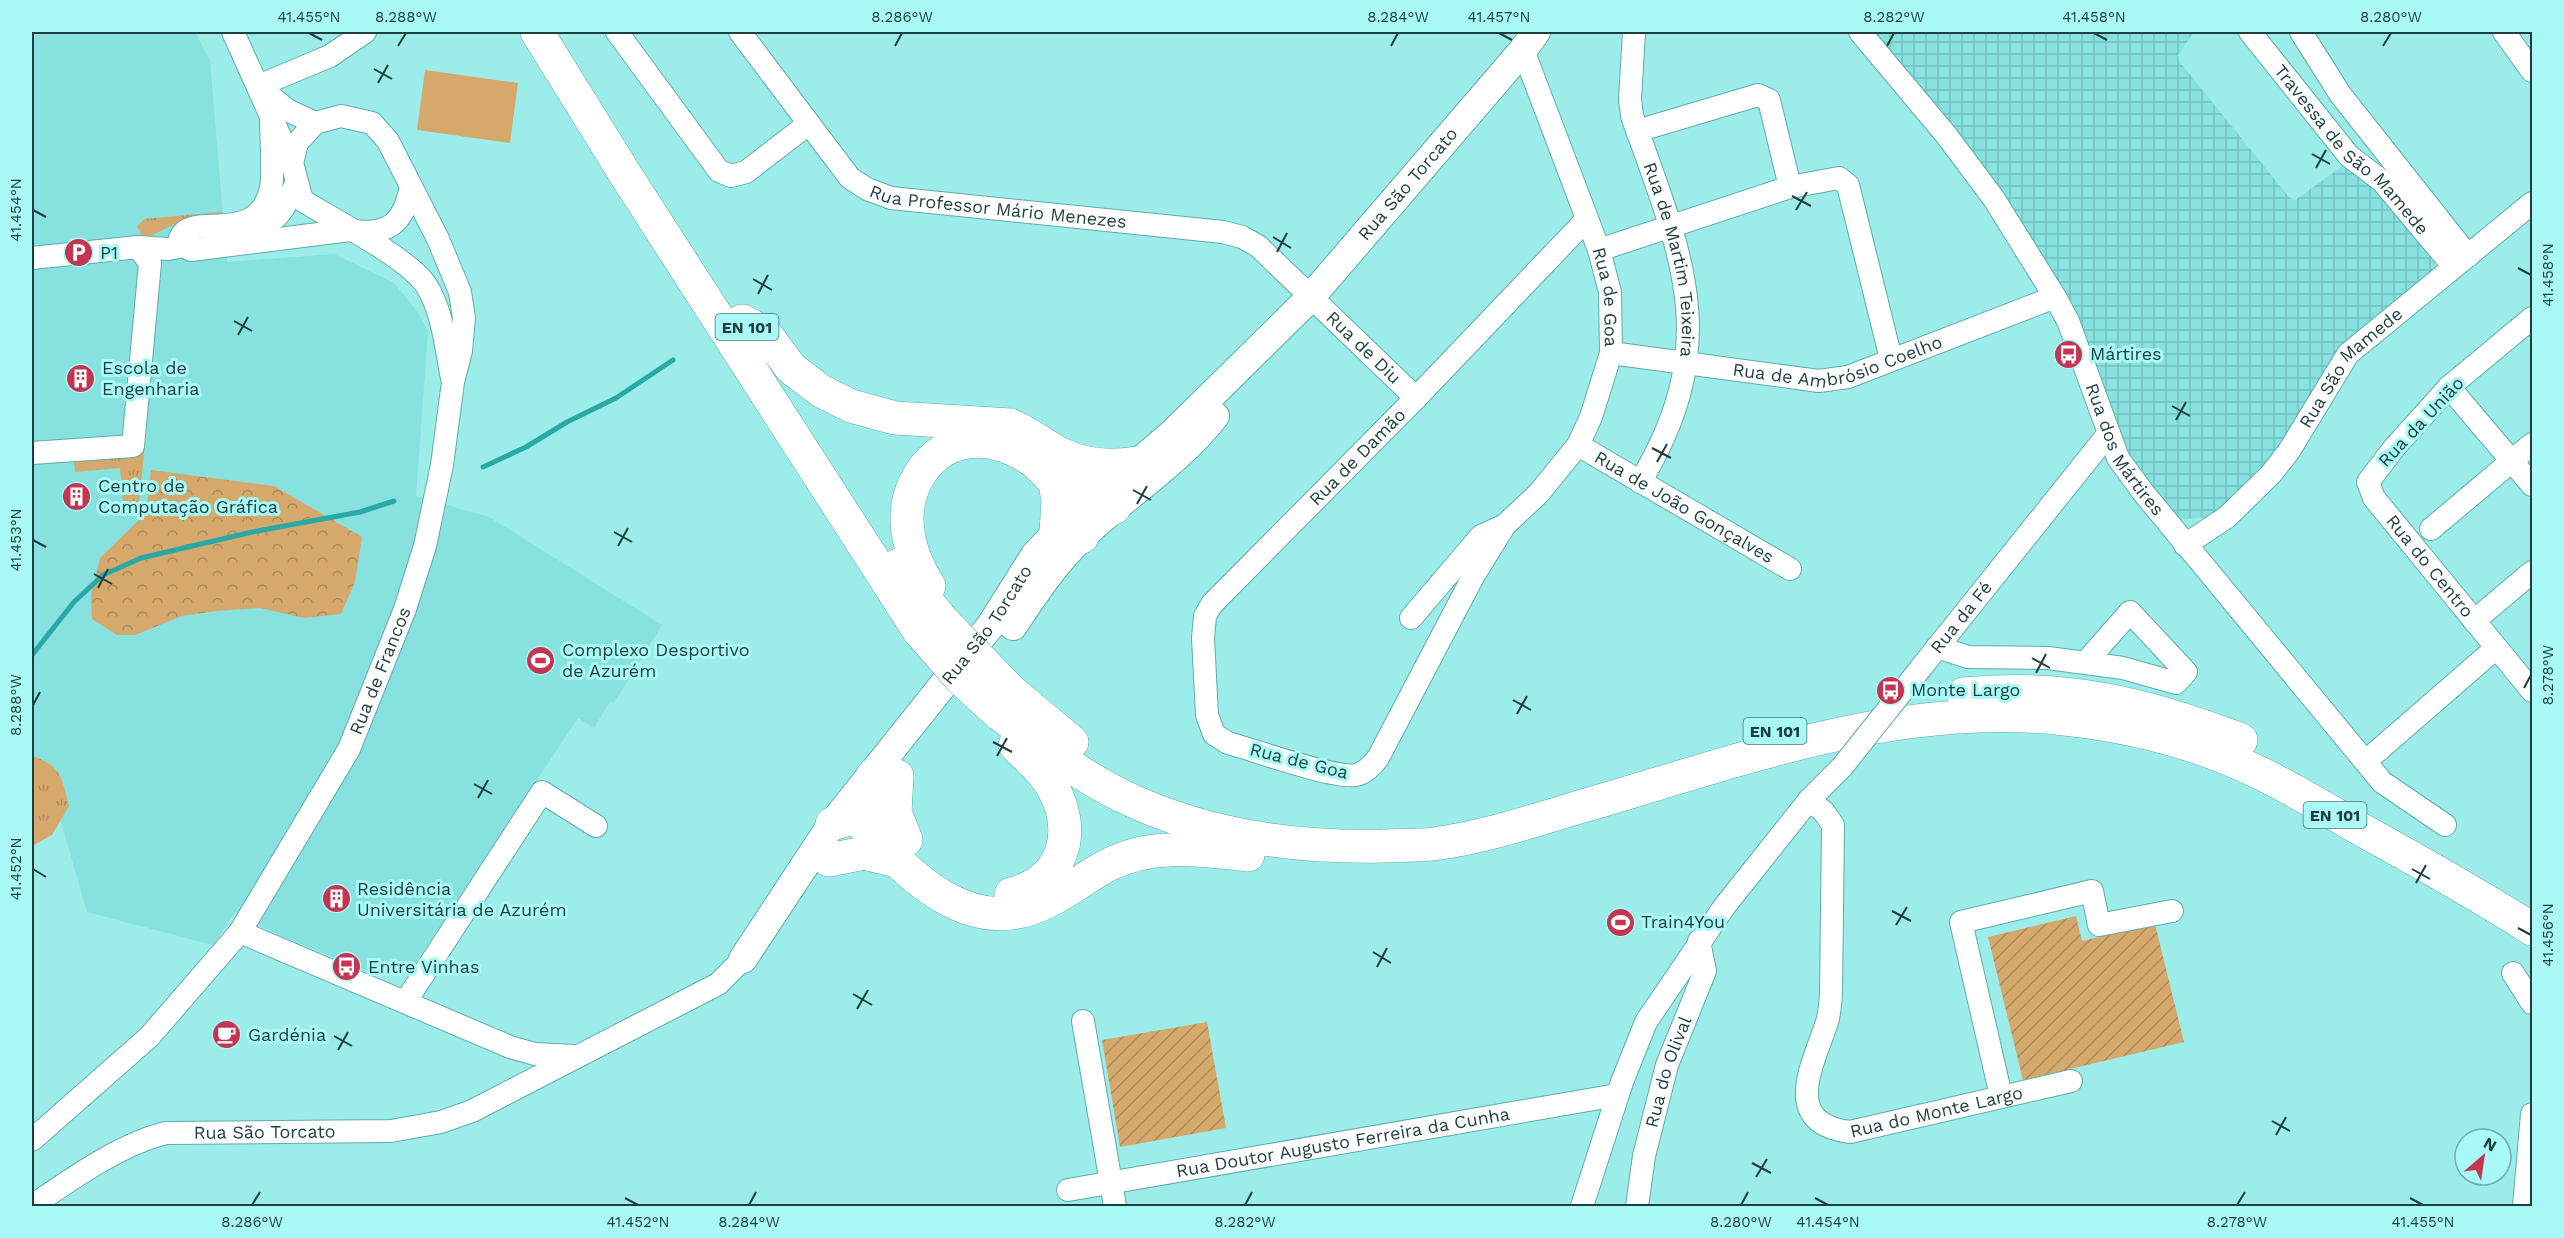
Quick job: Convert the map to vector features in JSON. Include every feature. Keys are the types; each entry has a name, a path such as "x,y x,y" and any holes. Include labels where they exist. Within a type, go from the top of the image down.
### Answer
{"highway":[{"name":"EN 101","path":"544,33 742,321 906,576 930,626"},
{"name":"EN 101","path":"544,33 625,174 930,626 1057,756 1120,795 1195,825 1275,843 1329,847 1432,844 1496,831 1830,734 1932,717 2062,718 2148,734 2228,759 2263,774 2470,889 2532,929"},
{"path":"742,321 765,333 798,374 821,391 851,406 895,418 1010,425 1027,432 1058,469 1079,501 1102,506"},
{"path":"930,626 942,607 919,570 908,542 907,512 914,486 927,464 951,445 982,440 1006,447 1035,463 1058,469 1137,463"},
{"path":"1058,469 1058,501 1069,535 1102,506"},
{"name":"EN 101","path":"1005,702 1128,779 1198,810 1278,826 1325,832 1368,832 1470,819 1796,725 1903,701 1971,693 2045,692 2113,699 2185,719 2250,744 2337,791 2532,910"},
{"path":"885,775 863,817 868,832 981,893 997,896 1034,887 1051,874 1065,840 1061,808 1048,779 1002,733 1005,702"},
{"path":"885,775 902,850 924,884 964,907 978,912 1007,913 1035,907 1060,895 1107,866 1144,852 1180,849 1306,861 1370,862 1416,858 1454,848 1496,831"},
{"path":"832,824 863,817"},
{"path":"829,860 864,853 902,850"}],"main road":[{"name":"Rua São Torcato","path":"1102,506 1137,463 1197,411 1310,298 1530,41"},
{"name":"Rua São Torcato","path":"1102,506 1186,449 1209,424 1276,333"},
{"name":"Rua São Torcato","path":"743,959 832,824 885,775 991,625 1035,555 1069,535"},
{"name":"Rua São Torcato","path":"743,959 863,817"}],"street":[{"name":"Rua de Francos","path":"233,32 258,86 294,174 302,200 407,265 426,285 436,306 453,382"},
{"path":"258,86 330,56 365,32"},
{"path":"617,32 719,171 732,176 746,172 807,125"},
{"name":"Rua Professor Mário Menezes","path":"740,32 807,125 850,178 867,189 891,198 1223,232 1242,237 1258,246 1310,298"},
{"name":"Rua de Martim Teixeira","path":"1634,32 1630,99 1638,131 1682,263 1689,320 1687,363 1681,392 1665,435 1640,482"},
{"name":"Rua dos Mártires","path":"1860,32 1947,136 1994,199 2055,297 2068,321 2118,458 2185,544 2382,782 2445,825"},
{"name":"Travessa de São Mamede","path":"2250,32 2349,156 2382,181 2461,262"},
{"name":"Travessa de São Mamede","path":"2301,32 2340,94 2461,262"},
{"path":"2504,32 2532,71"},
{"name":"Rua de Goa","path":"1209,724 1214,734 1228,743 1338,774 1357,775 1369,769 1378,758 1474,575 1505,525 1539,493 1578,445 1591,417 1611,353 1610,292 1599,250 1586,220 1530,41"},
{"name":"Rua de Francos","path":"32,1140 149,1037 240,932 338,771 375,690 425,546 442,465 453,382 461,351 464,318 460,292 438,238 388,141 372,123 341,116 315,123 287,110 258,86"},
{"path":"1638,131 1758,96 1769,100 1790,187"},
{"path":"239,225 261,209 271,188 271,119"},
{"path":"183,239 190,227 261,226 280,217 294,174 297,142 315,123"},
{"path":"1599,250 1790,187 1829,178 1839,178 1848,185 1891,359"},
{"path":"32,258 138,247 166,234 183,239 191,250 350,230 368,233 383,230 396,222 407,207 411,186"},
{"name":"Rua São Mamede","path":"2185,544 2227,517 2271,474 2289,451 2348,354 2532,206"},
{"name":"Rua de Damão","path":"1209,724 1203,638 1205,616 1212,604 1416,398 1586,220"},
{"path":"32,453 133,446 150,263 138,247"},
{"name":"Rua de Ambrósio Coelho","path":"1611,353 1819,381 1848,377 2055,297"},
{"name":"Rua de Diu","path":"1310,298 1416,398"},
{"name":"Rua da União","path":"2368,482 2394,448 2449,387 2532,318"},
{"path":"2449,387 2532,485"},
{"name":"Rua da Fé","path":"1582,1206 1617,1095 1646,1022 1699,941 1809,800 1842,767 2109,433"},
{"path":"2431,529 2532,444"},
{"name":"Rua de João Gonçalves","path":"1578,445 1790,569"},
{"name":"Rua do Centro","path":"2368,482 2374,498 2532,691"},
{"name":"Rua de Goa","path":"1411,618 1481,536 1505,525"},
{"path":"2474,621 2532,572"},
{"path":"1937,647 1968,657 2048,658 2085,663"},
{"path":"2366,762 2496,648"},
{"path":"406,1001 542,792 596,826"},
{"name":"Rua do Monte Largo","path":"1809,800 1824,812 1833,825 1831,994 1828,1020 1809,1067 1805,1087 1808,1101 1817,1119 1833,1130 1850,1132 2071,1081"},
{"path":"2001,1096 1962,922 2092,891 2099,925 2172,911"},
{"path":"240,932 510,1047 535,1054 577,1056"},
{"name":"Rua do Olival","path":"1637,1206 1644,1156 1667,1065 1705,971 1699,941"},
{"name":"Rua São Torcato","path":"32,1206 146,1138 166,1133 392,1131 417,1128 472,1111 718,984 743,959"},
{"path":"2513,973 2532,1003"},
{"path":"1083,1021 1115,1206"},
{"path":"508,1091 515,1077 514,1059 510,1047"},
{"name":"Rua Doutor Augusto Ferreira da Cunha","path":"1068,1190 1617,1095"},
{"path":"2524,1206 2532,1114"}],"shaded area":[{"path":"32,32 195,32 210,61 227,262 334,254 394,283 417,311 428,331 416,496 489,517 662,625 614,703 610,701 594,728 578,718 414,966 407,971 376,974 278,935 235,912 213,945 87,912 58,811 32,795"},
{"path":"1872,32 2194,32 2178,55 2179,61 2289,197 2295,200 2347,163 2378,189 2431,256 2435,265 2434,271 2346,345 2278,456 2211,517 2175,520 2134,468 2088,342 2067,295 2033,242"}],"green space":[{"path":"425,70 518,83 510,143 417,130"},
{"path":"224,213 184,220 148,237 142,235 137,227 144,219"},
{"path":"139,442 145,443 138,514 124,516 120,468 75,472 74,461 133,457"},
{"path":"151,470 274,486 362,537 355,582 341,614 304,618 260,608 216,611 182,616 135,635 117,635 92,619 91,595 100,558 146,513"},
{"path":"32,756 55,768 62,780 69,806 52,835 32,846"},
{"path":"2076,916 2082,941 2155,924 2184,1042 2023,1080 1988,937"},
{"path":"1207,1022 1226,1128 1120,1147 1102,1040"}],"waterway":[{"path":"483,467 526,447 567,422 616,398 673,360"},
{"path":"32,655 74,602 103,575 141,558 252,532 360,512 394,501"}],"place":[{"name":"P1","path":"79,253"},
{"name":"Mártires","path":"2069,354"},
{"name":"Escola de Engenharia","path":"81,378"},
{"name":"Centro de Computação Gráfica","path":"77,496"},
{"name":"Complexo Desportivo de Azurém","path":"541,660"},
{"name":"Monte Largo","path":"1890,690"},
{"name":"Residência Universitária de Azurém","path":"336,899"},
{"name":"Train4You","path":"1620,922"},
{"name":"Entre Vinhas","path":"347,967"},
{"name":"Gardénia","path":"227,1035"}]}
